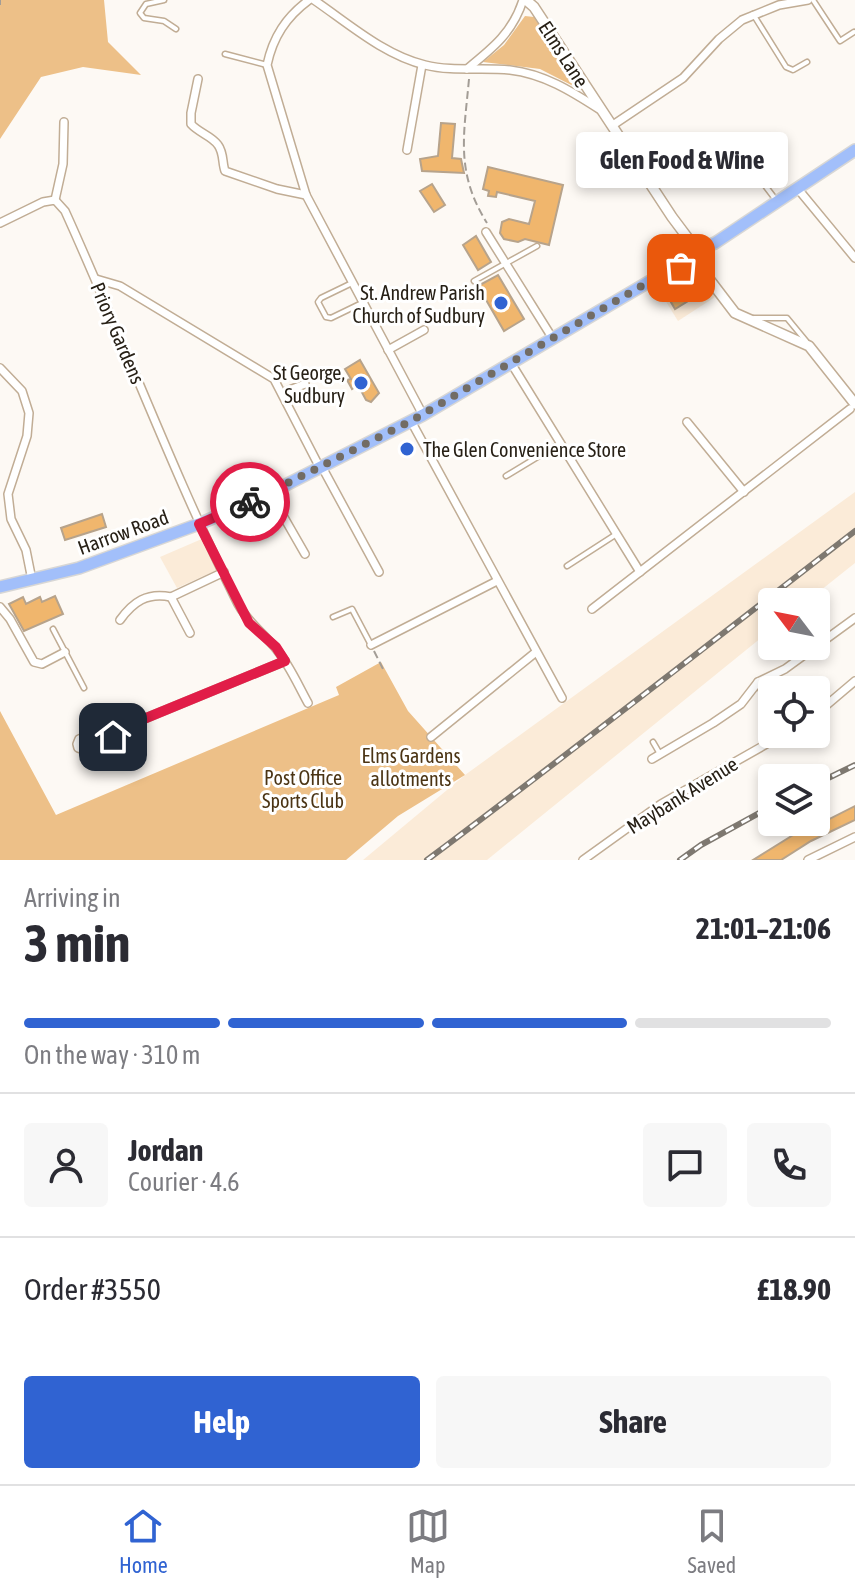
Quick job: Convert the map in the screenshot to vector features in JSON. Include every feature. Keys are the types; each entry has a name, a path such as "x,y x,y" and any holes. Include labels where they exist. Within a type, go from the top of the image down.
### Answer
{"main road":[{"name":"Harrow Road","path":"674,267 681,268 707,252 709,246 855,150"},
{"name":"Harrow Road","path":"0,587 79,568 199,524 270,493 423,415 674,267 677,260 703,245 709,246"}],"street":[{"name":"Elms Lane","path":"312,0 396,55 422,65 445,69 510,70 536,75 601,110"},
{"path":"312,0 292,13 285,23 272,44 267,65 306,195 423,415"},
{"name":"Elms Lane","path":"467,69 498,45 518,16 524,0 534,7 696,249"},
{"path":"613,125 683,78 730,29 753,14 779,5 810,0"},
{"path":"407,150 422,65"},
{"path":"198,79 191,124 216,142 222,152 225,171 306,195"},
{"path":"0,223 43,202 55,200 63,164 64,122"},
{"path":"798,189 855,258"},
{"name":"Priory Gardens","path":"55,200 65,211 199,524 249,623 276,647 308,703"},
{"path":"486,232 553,339"},
{"path":"592,609 852,406 809,346 743,318 691,262"},
{"path":"95,279 120,286 274,379 379,572"},
{"path":"388,350 424,330"},
{"path":"511,363 640,572"},
{"path":"0,368 22,391 29,413 27,436 8,494 11,519 26,550 32,580"},
{"path":"282,393 305,384"},
{"path":"411,421 562,698"},
{"path":"687,422 744,492"},
{"path":"270,493 305,554"},
{"path":"120,620 131,604 146,598 171,597 224,572"},
{"path":"371,645 497,581"},
{"path":"171,597 190,633"},
{"path":"0,607 34,662 42,664 65,652"},
{"path":"770,676 785,669 855,618"},
{"path":"431,737 536,652"},
{"path":"117,730 108,727 79,739 78,748 84,750 113,737 117,730 285,661"},
{"path":"830,702 855,681"},
{"path":"652,759 741,704 758,682"},
{"name":"Maybank Avenue","path":"583,860 661,804 759,748"},
{"path":"808,860 855,838"}],"lane":[{"path":"164,0 146,4 140,13 144,18 164,21 176,29"},
{"path":"810,0 840,41 854,32"},
{"path":"753,14 786,67 793,70 807,62"},
{"path":"225,54 267,65"},
{"path":"763,183 777,202"},
{"path":"474,281 537,246"},
{"path":"352,283 318,302 326,317 331,318 362,303"},
{"path":"743,318 787,318 809,346"},
{"path":"506,476 561,443"},
{"path":"567,566 616,534"},
{"path":"333,617 354,610 371,645"},
{"path":"53,629 84,688"},
{"path":"653,742 660,754"}],"path":[{"path":"0,0 0,5"},
{"path":"467,69 469,79 463,152 472,199 487,224 486,232"},
{"path":"371,645 384,671"}],"shaded area":[{"path":"688,269 700,275 715,297 678,321 657,287"},
{"path":"855,492 855,563 824,588 758,588 758,640 487,860 363,860 465,775"},
{"path":"204,538 219,569 177,588 160,557"}],"green space":[{"path":"0,0 104,0 108,42 141,75 83,67 41,77 0,139"},
{"path":"525,16 534,17 581,90 540,69 483,62 504,45"},
{"name":"Post Office Sports Club","path":"381,662 408,711 465,775 398,816 346,860 0,860 0,711 56,815 339,695 336,687"}],"building":[{"path":"441,123 455,124 452,158 461,159 464,173 422,171 420,159 438,156"},
{"path":"488,167 563,185 549,245 525,239 518,242 504,239 500,233 502,222 509,219 529,224 535,201 497,192 496,197 488,196 489,191 483,189"},
{"path":"432,184 445,205 434,212 420,191"},
{"path":"476,236 491,262 478,270 463,245"},
{"name":"St. Andrew Parish Church of Sudbury","path":"498,275 524,319 504,331 478,286"},
{"path":"698,278 706,290 675,309 668,297"},
{"name":"St George, Sudbury","path":"360,360 379,393 371,402 366,400 358,385 352,389 347,380 351,379 345,369"},
{"path":"102,514 106,527 65,540 61,528"},
{"path":"55,596 63,614 24,631 9,604 23,597 26,604 40,597 42,602"},
{"path":"855,806 855,820 830,832 830,819"},
{"path":"792,836 821,836 781,860 753,860"}],"railway":[{"path":"427,860 855,531"},
{"path":"830,777 855,765"},
{"path":"680,860 758,814"}],"way so far":[{"path":"250,502 411,421 674,267 681,268"}],"place":[{"name":"Glen Food & Wine","path":"681,268"},
{"name":"St. Andrew Parish Church of Sudbury","path":"501,303"},
{"name":"St George, Sudbury","path":"361,383"},
{"name":"The Glen Convenience Store","path":"407,449"}],"route":[{"path":"113,737 117,730 285,661 276,647 249,623 199,524 250,502"}],"park label":[{"name":"Elms Gardens allotments","path":"411,766"}]}
